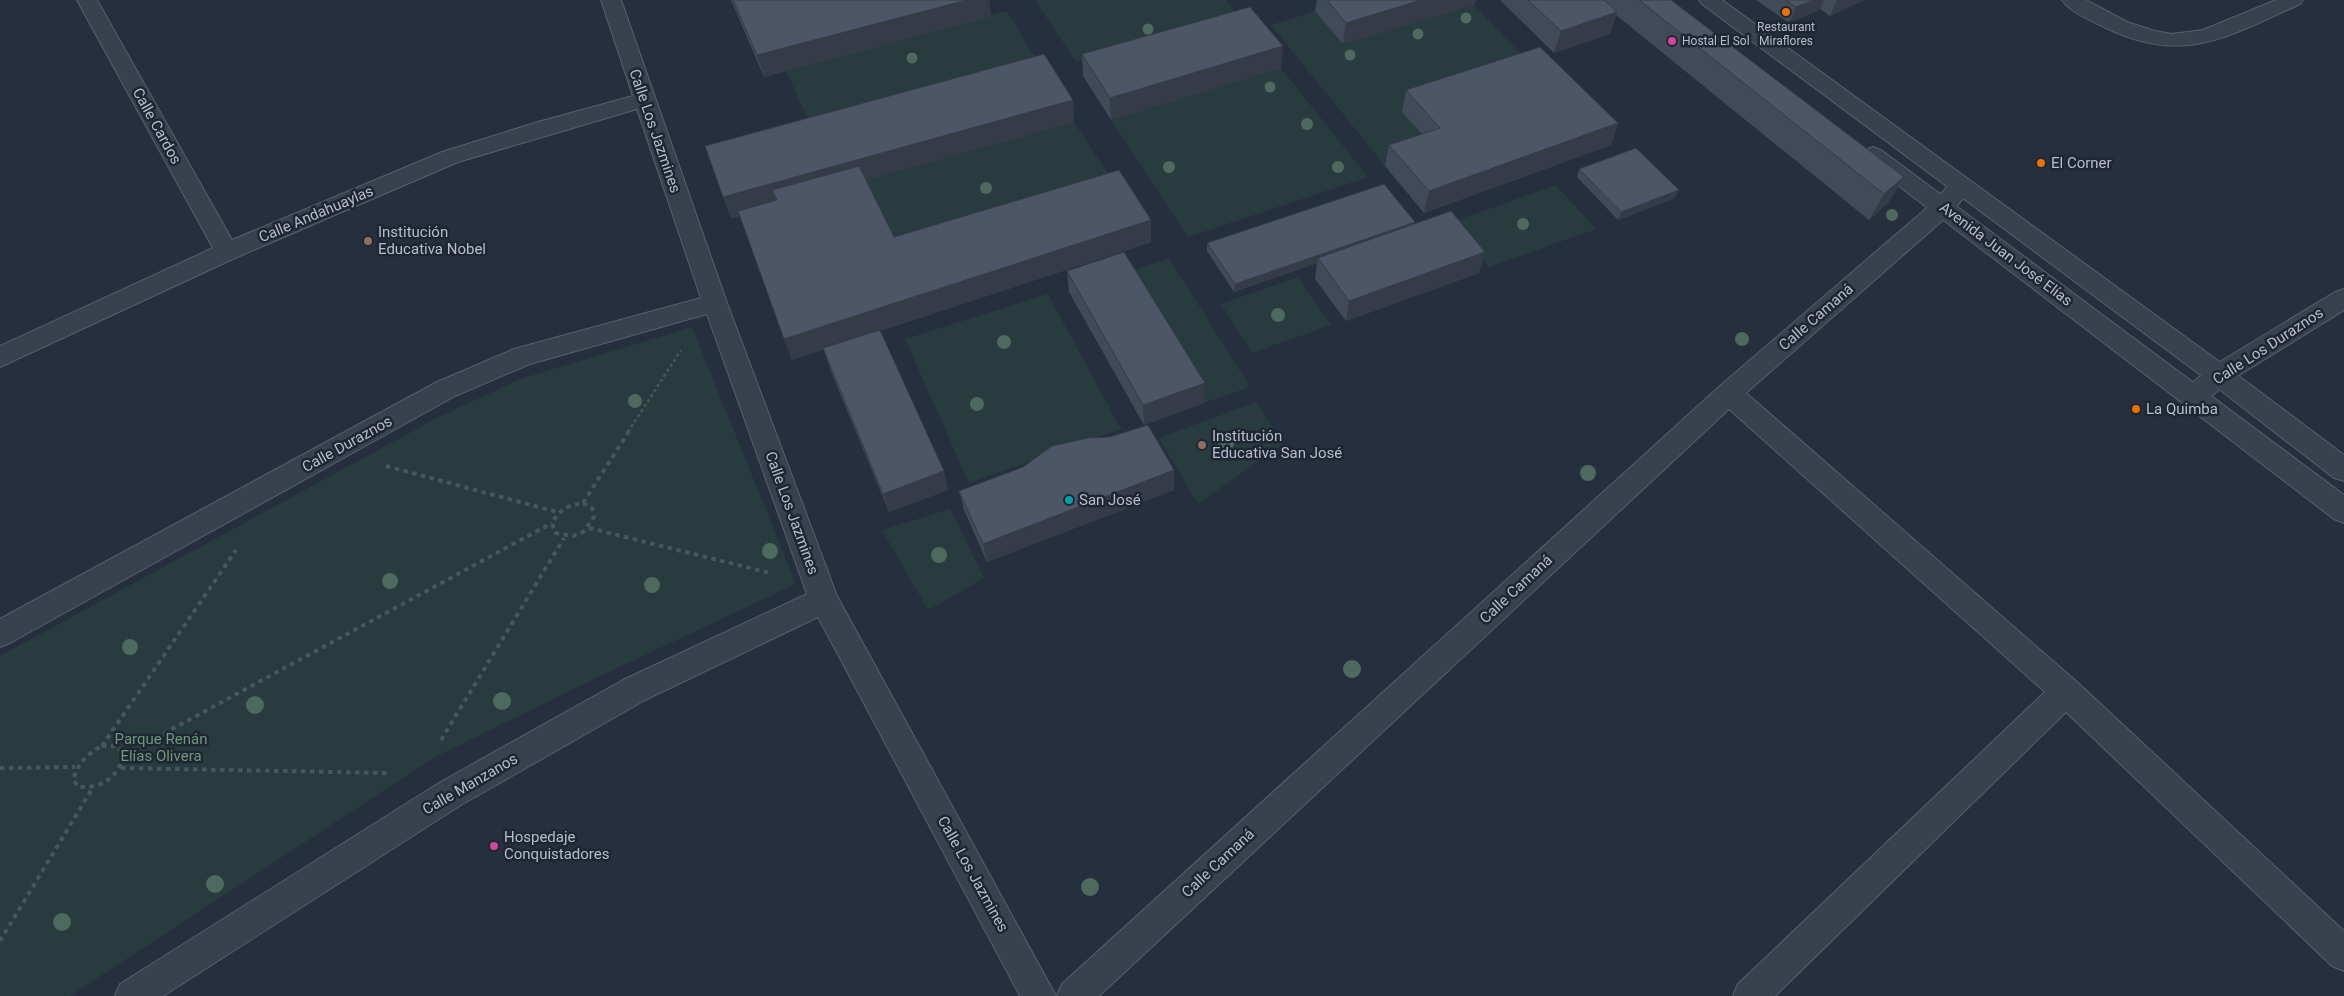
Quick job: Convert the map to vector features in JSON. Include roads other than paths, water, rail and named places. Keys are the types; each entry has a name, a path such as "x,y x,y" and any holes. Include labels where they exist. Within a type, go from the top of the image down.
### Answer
{"street":[{"name":"Calle Los Jazmines","path":"610,0 715,303 824,600 1039,996"},
{"name":"Avenida Juan José Elías","path":"1709,0 1952,196 2194,396 2344,511"},
{"path":"2072,0 2101,19 2127,30 2156,38 2184,40 2207,36 2292,0"},
{"name":"Calle Cardos","path":"90,1 227,252"},
{"name":"Calle Andahuaylas","path":"0,357 227,252 450,157 546,126 644,100"},
{"name":"Avenida Juan José Elías","path":"1857,143 1952,196 2219,375 2344,470"},
{"name":"Calle Camaná","path":"1074,996 1729,393 1952,196"},
{"name":"Calle Los Duraznos","path":"2194,396 2219,375 2344,298"},
{"name":"Calle Duraznos","path":"0,634 446,389 523,356 715,303"},
{"path":"1729,393 2066,692 2344,954"},
{"name":"Calle Manzanos","path":"132,996 450,794 634,690 824,600"},
{"path":"1750,996 2066,692"}],"place":[{"name":"Restaurant Miraflores","path":"1786,12"},
{"name":"Hostal El Sol","path":"1672,41"},
{"name":"El Corner","path":"2041,163"},
{"name":"Institución Educativa Nobel","path":"368,241"},
{"name":"La Quimba","path":"2136,409"},
{"name":"Institución Educativa San José","path":"1202,445"},
{"name":"San José","path":"1069,500"},
{"name":"Hospedaje Conquistadores","path":"494,846"}],"park label":[{"name":"Parque Renán Elías Olivera","path":"161,748"}]}
